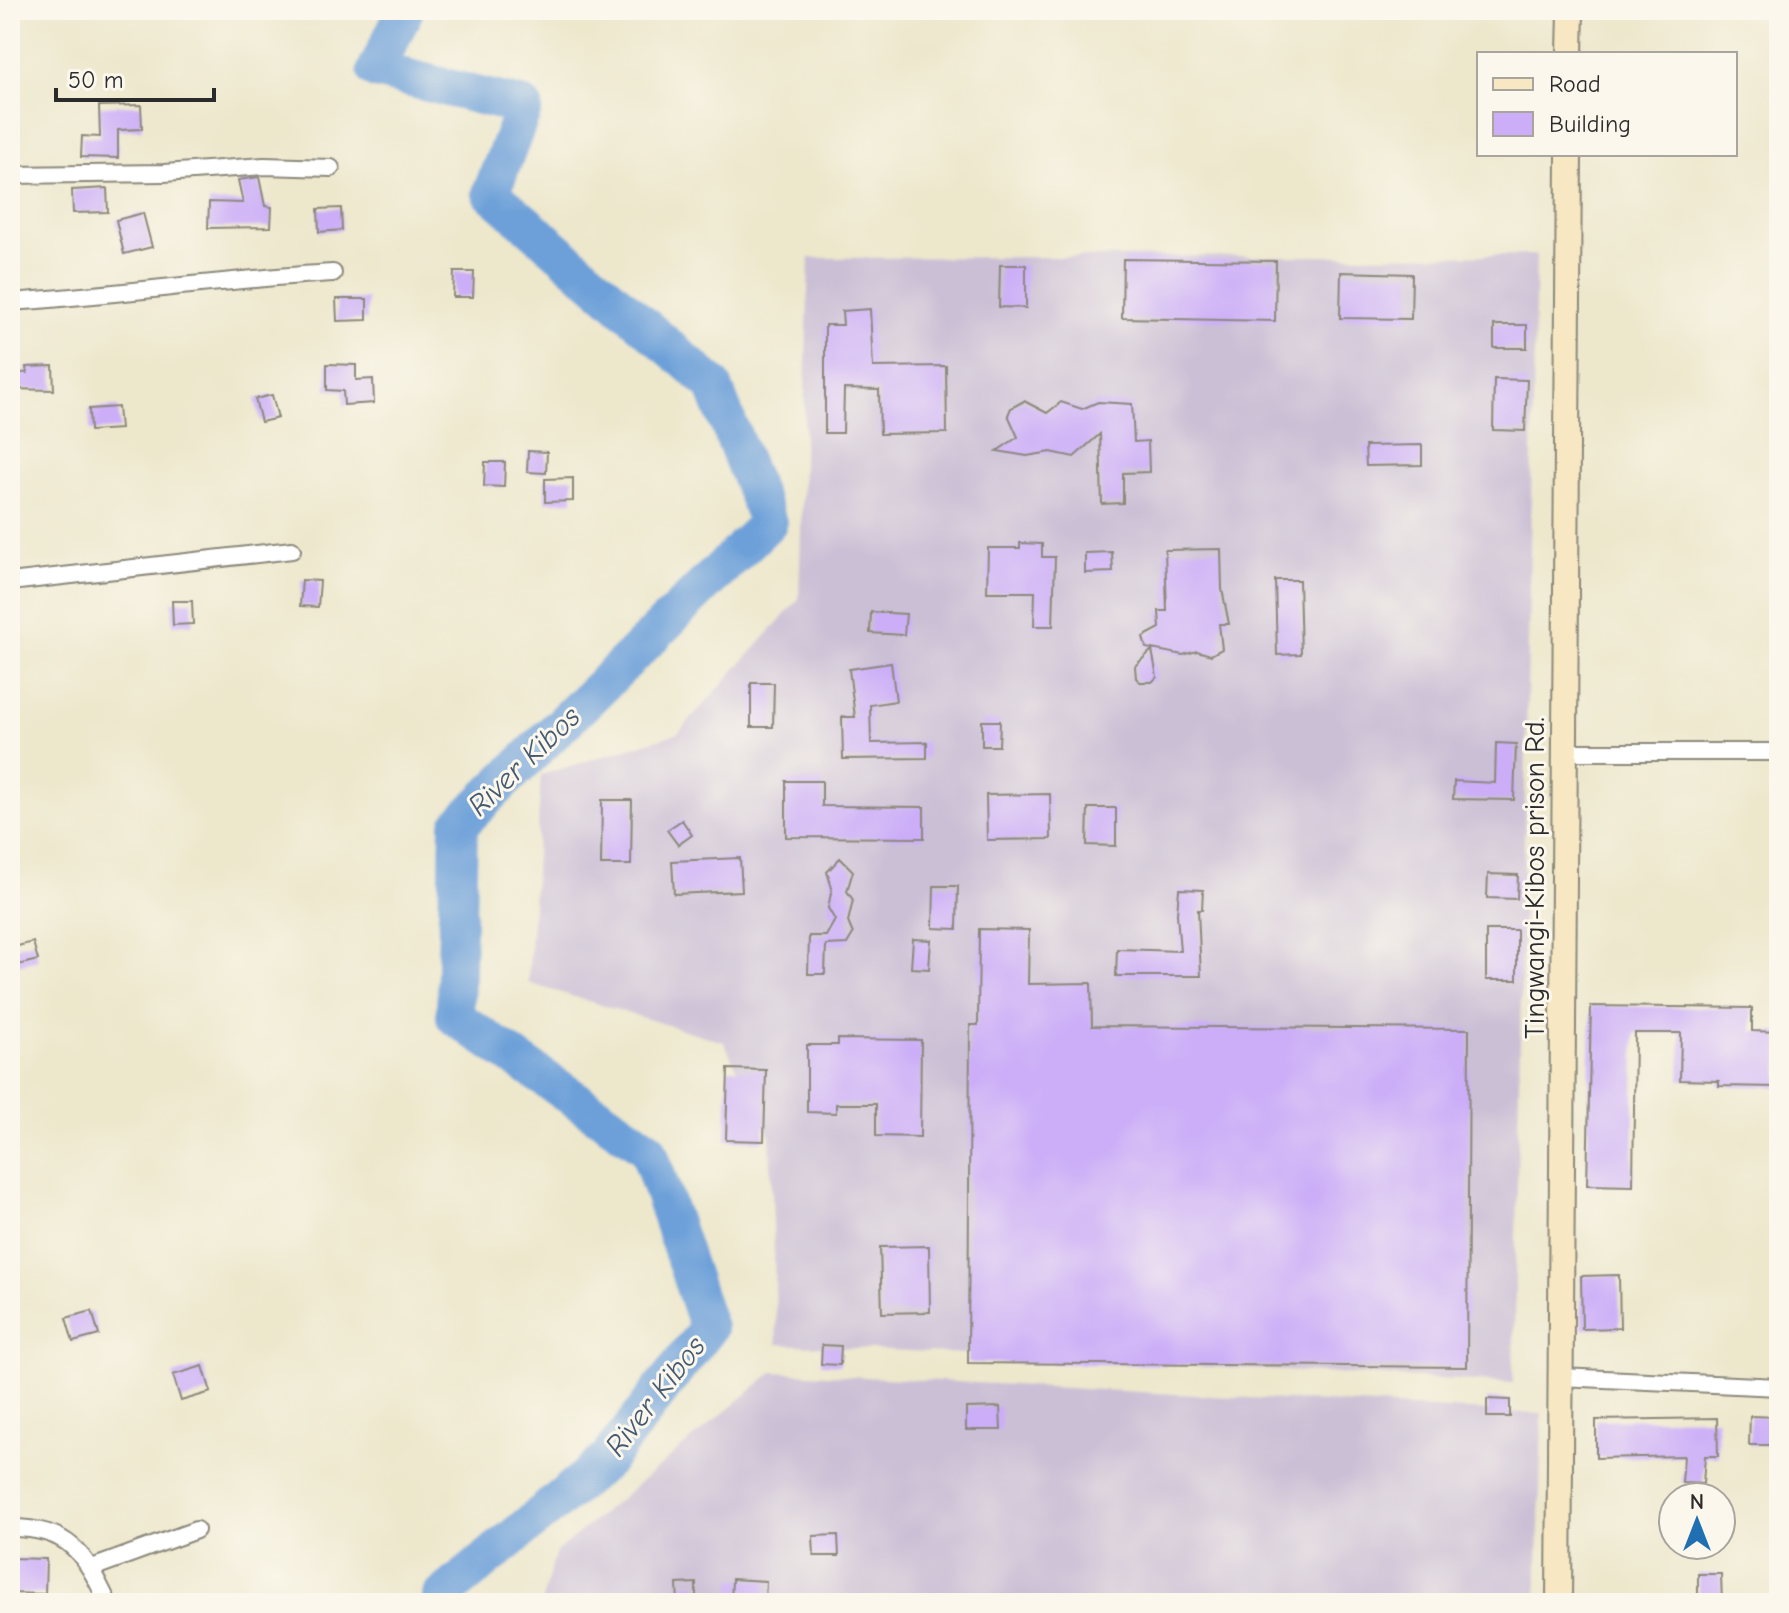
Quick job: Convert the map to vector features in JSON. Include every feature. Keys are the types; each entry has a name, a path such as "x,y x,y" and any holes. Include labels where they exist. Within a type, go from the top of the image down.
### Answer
{"street":[{"path":"1570,52 1571,10"},
{"name":"Tingwangi-Kibos prison Rd.","path":"1559,1603 1569,156"},
{"path":"10,175 164,173 264,166 331,168"},
{"path":"10,302 113,296 232,279 333,273"},
{"path":"10,582 292,550"},
{"path":"1565,752 1779,752"},
{"path":"1560,1377 1779,1387"},
{"path":"10,1528 35,1528 57,1534 76,1547 92,1568 108,1603"},
{"path":"92,1568 196,1530"}],"shaded area":[{"path":"1536,255 1513,1383 777,1344 770,1136 724,1042 528,983 541,775 678,733 799,599 809,258"},
{"path":"773,1372 1542,1414 1537,1603 541,1603 556,1552"}],"building":[{"path":"141,105 142,129 118,130 118,158 81,157 82,136 100,137 99,106"},
{"path":"259,177 265,206 272,207 271,227 208,228 209,202 243,203 238,180"},
{"path":"107,188 108,212 73,213 72,190"},
{"path":"341,208 342,230 319,232 318,209"},
{"path":"143,213 152,247 124,254 116,220"},
{"path":"1123,259 1276,261 1275,321 1122,318"},
{"path":"1000,265 1026,265 1026,308 999,307"},
{"path":"454,272 474,272 473,297 453,297"},
{"path":"1341,272 1412,274 1411,319 1340,318"},
{"path":"336,299 367,299 367,320 337,321"},
{"path":"870,309 873,367 946,366 947,433 880,434 879,390 844,389 843,433 825,433 825,325 843,325 842,311"},
{"path":"1494,325 1527,325 1527,348 1494,348"},
{"path":"327,364 356,365 356,380 373,379 374,403 344,405 343,391 327,390"},
{"path":"53,366 54,390 10,389 10,372 27,373 26,367"},
{"path":"1494,379 1527,380 1525,431 1493,430"},
{"path":"272,395 278,418 261,422 255,399"},
{"path":"1024,401 1047,413 1061,402 1082,409 1098,402 1132,404 1134,442 1148,441 1149,472 1123,473 1123,503 1102,504 1100,434 1074,457 1051,452 1027,456 997,451 1018,437 1008,415 1011,408"},
{"path":"118,407 120,429 90,431 89,409"},
{"path":"1422,445 1422,465 1366,466 1365,446"},
{"path":"528,451 547,452 546,473 527,472"},
{"path":"485,462 505,462 504,487 484,486"},
{"path":"573,478 573,501 545,502 545,479"},
{"path":"1020,543 1042,544 1042,557 1055,557 1053,626 1034,626 1035,592 987,592 988,548 1020,548"},
{"path":"1221,549 1222,589 1229,624 1219,624 1222,649 1211,655 1197,651 1183,655 1146,648 1143,637 1160,628 1159,611 1167,611 1165,550"},
{"path":"1112,552 1113,572 1085,573 1085,553"},
{"path":"302,580 320,581 318,607 300,606"},
{"path":"1275,580 1299,580 1301,654 1277,655"},
{"path":"172,601 192,601 193,624 173,625"},
{"path":"871,612 906,614 904,635 870,633"},
{"path":"1152,650 1157,677 1152,682 1140,682 1136,678 1135,666"},
{"path":"891,663 896,701 870,705 871,743 927,742 927,758 843,759 842,717 855,717 849,669"},
{"path":"751,683 774,683 773,727 751,727"},
{"path":"982,721 1000,721 999,746 982,746"},
{"path":"1496,743 1516,744 1514,800 1453,799 1454,781 1495,783"},
{"path":"786,781 822,781 822,806 924,807 924,838 786,837"},
{"path":"1050,794 1051,839 987,840 986,795"},
{"path":"602,800 632,800 631,865 601,865"},
{"path":"1088,808 1116,808 1116,846 1087,845"},
{"path":"682,820 692,835 678,845 667,830"},
{"path":"740,858 742,891 674,894 672,861"},
{"path":"840,858 853,871 847,891 853,900 848,922 853,934 847,944 826,945 825,974 808,974 809,936 826,936 835,920 828,908 832,888 827,872"},
{"path":"1488,874 1518,875 1517,899 1487,898"},
{"path":"934,886 958,886 957,929 933,928"},
{"path":"1179,889 1203,890 1202,910 1198,910 1201,976 1116,976 1117,949 1180,951 1177,914"},
{"path":"979,929 1029,930 1028,984 1091,983 1092,1026 1469,1029 1467,1367 968,1363 970,1025 978,1025"},
{"path":"1486,930 1517,930 1517,980 1486,980"},
{"path":"913,939 931,940 929,969 911,968"},
{"path":"33,942 38,960 10,967 10,948"},
{"path":"1591,1006 1752,1008 1752,1031 1779,1032 1779,1087 1719,1086 1719,1081 1680,1080 1681,1033 1635,1033 1633,1186 1587,1185"},
{"path":"838,1039 921,1040 920,1137 876,1136 876,1104 836,1104 836,1113 807,1112 807,1045 838,1045"},
{"path":"728,1069 766,1070 764,1141 726,1140"},
{"path":"929,1246 930,1312 882,1313 880,1247"},
{"path":"1619,1275 1620,1328 1582,1329 1581,1276"},
{"path":"92,1311 99,1335 73,1342 66,1318"},
{"path":"822,1345 841,1346 840,1365 821,1364"},
{"path":"203,1366 211,1392 181,1401 173,1375"},
{"path":"1487,1399 1510,1400 1510,1417 1487,1417"},
{"path":"1000,1407 1001,1430 966,1430 966,1408"},
{"path":"1750,1416 1779,1417 1779,1445 1749,1445"},
{"path":"1717,1418 1718,1456 1705,1456 1703,1481 1682,1481 1684,1456 1596,1458 1596,1420"},
{"path":"838,1535 839,1556 814,1556 813,1536"},
{"path":"10,1558 46,1559 45,1594 10,1593"},
{"path":"1698,1574 1721,1574 1722,1603 1698,1603"},
{"path":"732,1579 766,1581 765,1603 731,1603"},
{"path":"696,1583 696,1603 678,1603 677,1584"}],"waterway":[{"name":"River Kibos","path":"405,10 376,70 524,107 491,193 713,385 768,523 459,825 455,1017 648,1149 708,1328 607,1460 441,1597 442,1603"}]}
